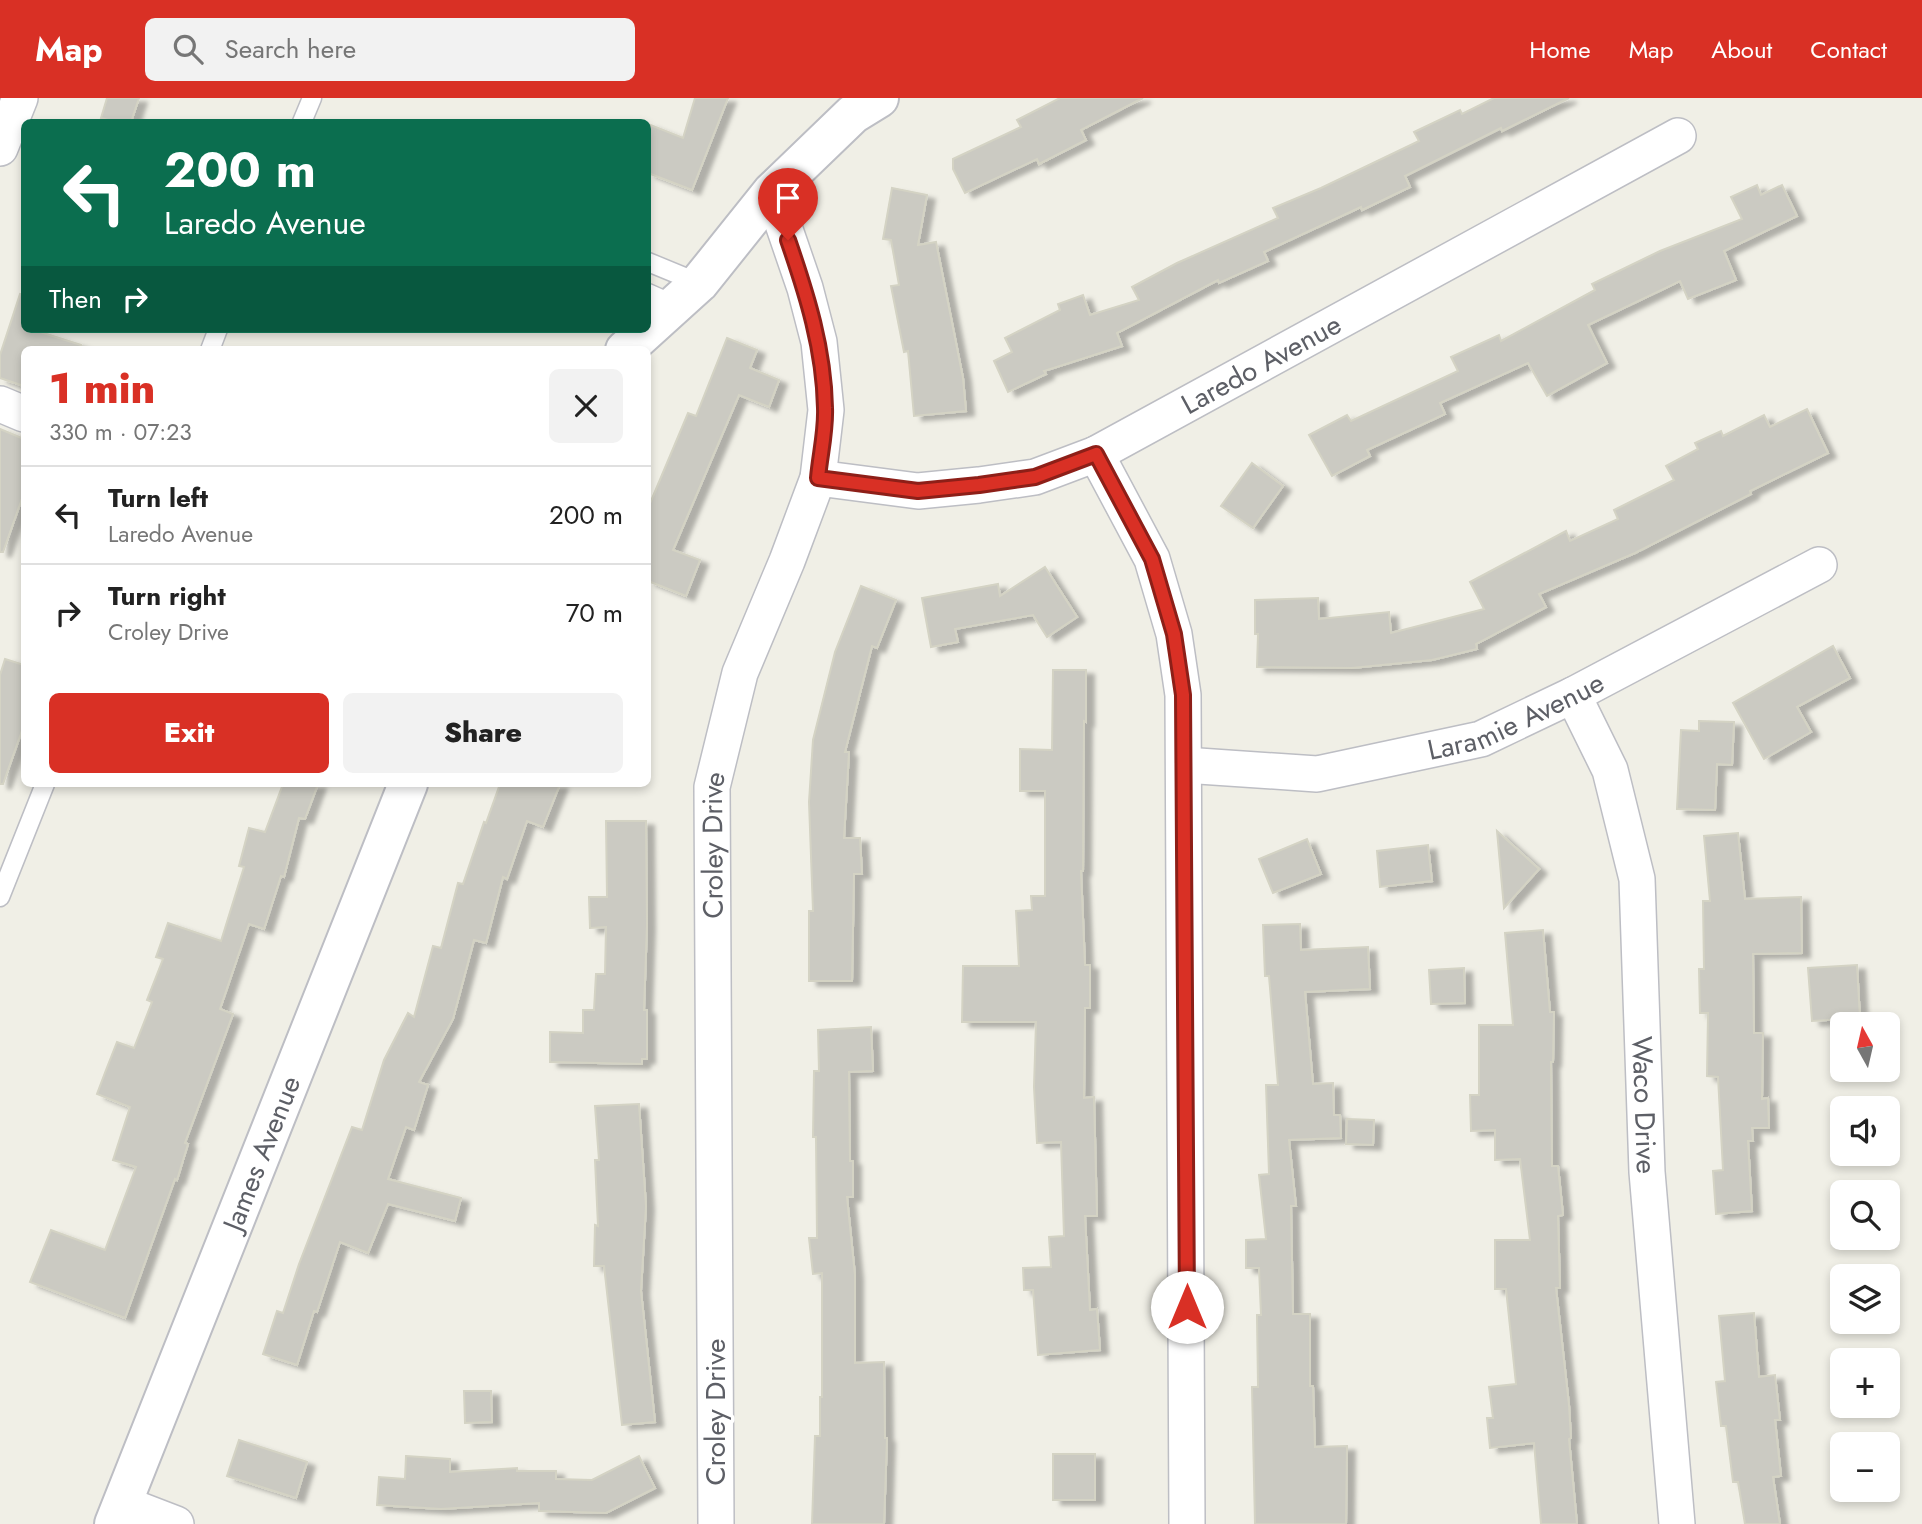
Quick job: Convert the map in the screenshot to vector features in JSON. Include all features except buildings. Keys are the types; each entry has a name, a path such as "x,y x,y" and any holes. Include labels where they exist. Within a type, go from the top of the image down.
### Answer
{"street":[{"path":"0,148 20,98"},
{"path":"651,320 772,192 853,114 878,98"},
{"name":"Laredo Avenue","path":"818,478 918,491 930,490 1035,477 1096,454 1678,136"},
{"name":"Croley Drive","path":"716,1524 712,787 740,673 818,478 825,410 819,342 805,288 772,192"},
{"path":"0,404 21,413"},
{"path":"1096,454 1152,559 1174,634 1183,695 1187,1524"},
{"name":"Laramie Avenue","path":"1184,765 1317,774 1481,738 1573,695 1819,565"},
{"name":"Waco Drive","path":"1573,695 1610,770 1637,879 1647,1172 1677,1524"},
{"name":"James Avenue","path":"119,1514 407,787"},
{"path":"119,1514 176,1524"}],"lane":[{"path":"303,119 312,98"},
{"path":"651,266 674,294"},
{"path":"0,897 44,787"}],"route":[{"path":"788,240 805,288 819,342 825,410 818,478 918,491 1035,477 1096,454 1152,559 1174,634 1183,695 1187,1307"}]}
